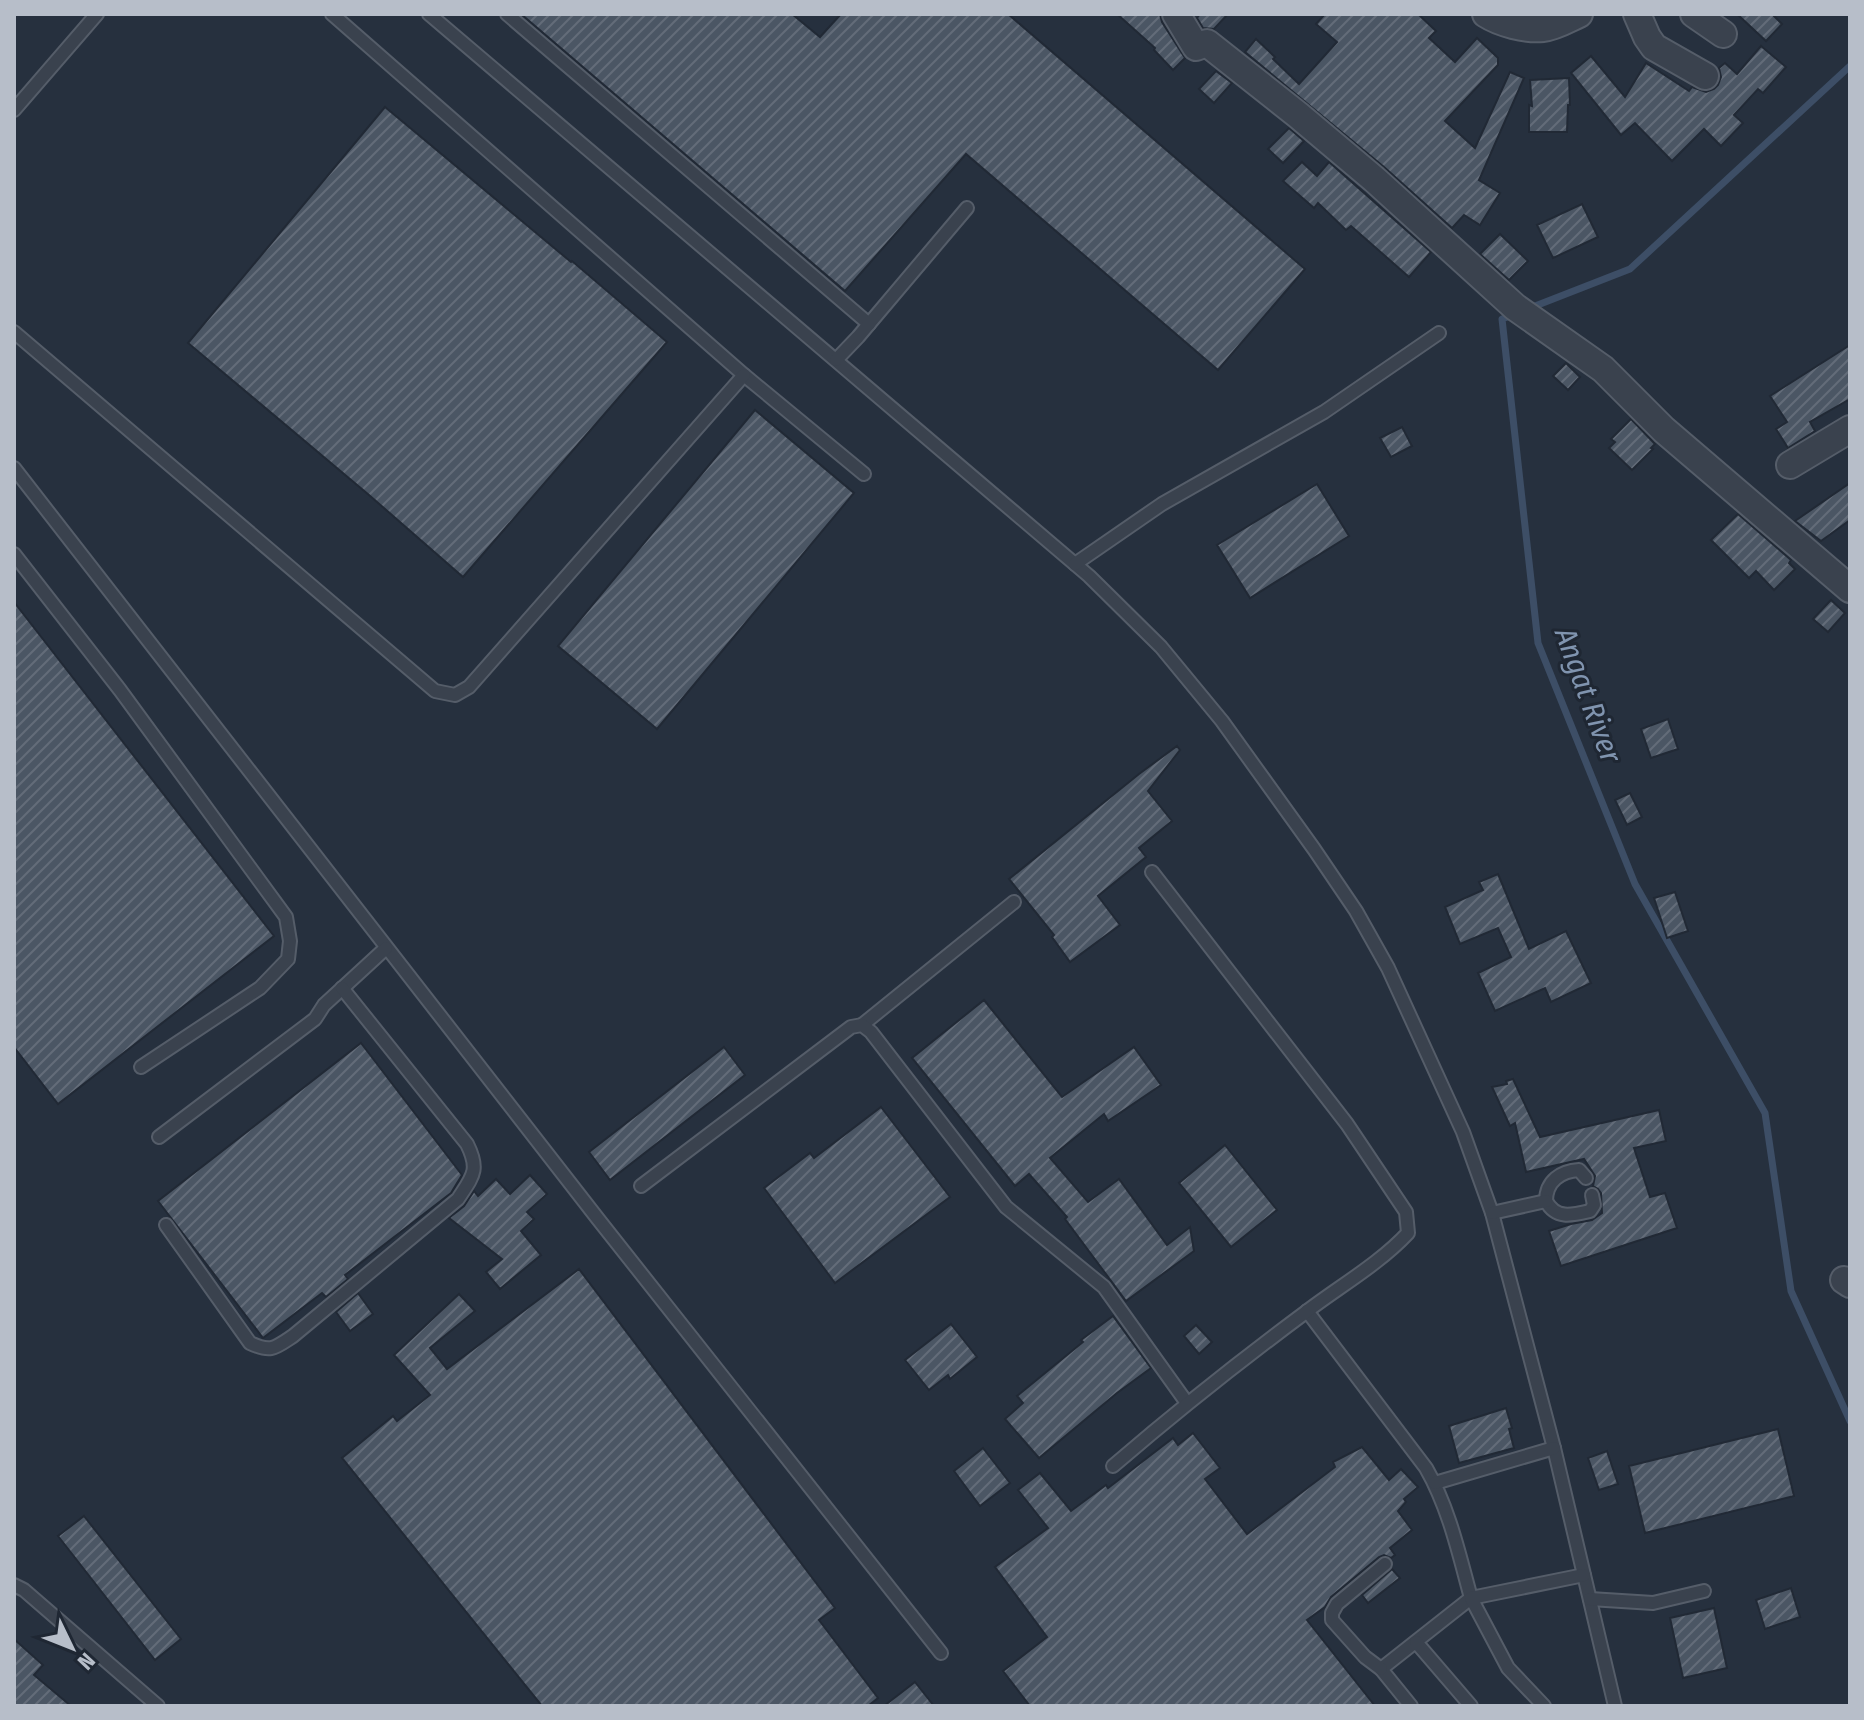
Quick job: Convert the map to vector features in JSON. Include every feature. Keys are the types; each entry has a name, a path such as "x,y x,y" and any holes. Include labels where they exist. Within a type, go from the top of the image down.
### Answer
{"street":[{"path":"1176,14 1196,47 1207,43 1298,115 1374,179 1515,307 1603,369 1664,430 1850,589"},
{"path":"1486,14 1520,26 1541,28 1579,14"},
{"path":"1637,14 1654,47 1705,76"},
{"path":"1694,14 1723,34"},
{"path":"1790,465 1850,429"}],"lane":[{"path":"14,110 97,14"},
{"path":"332,14 744,375 864,474"},
{"path":"429,14 1075,564 1161,647 1222,721 1314,849 1356,911 1388,968 1463,1132 1492,1213 1554,1448 1615,1706"},
{"path":"440,23 451,14"},
{"path":"507,14 869,324"},
{"path":"836,360 967,208"},
{"path":"14,332 435,691 455,695 469,687 744,375"},
{"path":"1075,564 1162,504 1324,412 1439,333"},
{"path":"14,468 386,948 941,1653"},
{"path":"14,554 120,690 286,917 290,941 288,959 260,988 141,1067"},
{"path":"1113,1466 1187,1403 1394,1248 1408,1233 1406,1212 1347,1124 1152,872"},
{"path":"641,1186 851,1027 862,1025 1014,902"},
{"path":"159,1137 315,1019 324,1005 386,948"},
{"path":"166,1225 250,1343 262,1349 275,1347 293,1336 458,1199 474,1174 475,1159 467,1144 342,988"},
{"path":"862,1025 871,1032 1006,1207 1104,1287 1187,1403"},
{"path":"1586,1178 1579,1170 1561,1174 1547,1187 1546,1201 1553,1211 1564,1215 1590,1211 1594,1205 1592,1195"},
{"path":"1492,1213 1546,1201"},
{"path":"1307,1311 1426,1468 1451,1526 1471,1598 1508,1668 1544,1706"},
{"path":"1435,1483 1554,1448"},
{"path":"1385,1564 1337,1604 1332,1620 1365,1657 1381,1669 1411,1706"},
{"path":"1381,1669 1471,1598 1584,1575"},
{"path":"14,1585 24,1590 158,1706"},
{"path":"1590,1599 1653,1603 1704,1591"},
{"path":"1416,1642 1471,1706"}],"building":[{"path":"521,14 792,14 820,37 841,14 1008,14 1305,269 1218,370 966,154 845,291"},
{"path":"1117,14 1160,14 1185,58 1173,70 1155,48"},
{"path":"1200,14 1228,14 1214,29 1203,28 1197,18"},
{"path":"1325,14 1418,14 1436,31 1429,38 1455,62 1477,38 1498,58 1498,65 1445,121 1475,148 1510,72 1524,78 1479,180 1500,193 1480,225 1464,215 1452,228 1384,167 1245,52 1256,39 1299,84 1337,42 1316,24"},
{"path":"1737,14 1772,14 1782,24 1766,41"},
{"path":"1761,46 1786,67 1763,93 1758,89 1734,115 1743,123 1721,146 1704,129 1672,161 1635,123 1621,135 1571,73 1591,56 1625,97 1646,63 1689,91 1692,87 1706,92 1718,85 1721,77 1719,68 1725,63 1737,74"},
{"path":"1216,71 1232,83 1214,103 1199,89"},
{"path":"1569,78 1567,132 1529,132 1529,105 1532,106 1530,80"},
{"path":"385,107 667,342 463,577 188,343"},
{"path":"1289,128 1304,141 1283,163 1268,149"},
{"path":"1302,162 1317,176 1329,162 1431,252 1409,277 1351,226 1346,230 1318,203 1314,208 1283,181"},
{"path":"1582,204 1598,237 1553,258 1537,225"},
{"path":"1500,234 1528,261 1509,280 1480,254"},
{"path":"1850,345 1850,399 1810,422 1815,431 1788,448 1776,429 1787,422 1770,396"},
{"path":"1566,363 1580,377 1568,390 1553,376"},
{"path":"755,410 854,493 657,729 558,646"},
{"path":"1631,419 1655,444 1632,470 1609,448 1615,442 1611,439"},
{"path":"1402,427 1412,446 1391,457 1380,438"},
{"path":"1850,483 1850,520 1821,541 1795,521"},
{"path":"1317,484 1349,536 1250,598 1217,545"},
{"path":"1738,514 1791,560 1789,563 1795,569 1774,590 1756,571 1749,578 1711,540"},
{"path":"1831,600 1845,613 1828,632 1813,619"},
{"path":"14,602 274,936 58,1104 14,1047"},
{"path":"1668,719 1678,749 1651,758 1641,729"},
{"path":"1177,746 1180,750 1148,791 1172,821 1139,848 1146,857 1098,896 1120,925 1070,962 1052,937 1054,935 1009,879"},
{"path":"1630,793 1642,817 1627,825 1615,800"},
{"path":"1498,874 1529,949 1566,931 1591,983 1551,1002 1545,988 1495,1011 1478,973 1511,957 1498,928 1460,944 1445,907 1483,890 1479,882"},
{"path":"1675,892 1688,931 1667,938 1654,898"},
{"path":"984,1000 1062,1097 1134,1047 1161,1085 1108,1121 1104,1114 1050,1158 1088,1202 1119,1179 1167,1245 1190,1227 1194,1251 1126,1301 1065,1219 1067,1217 1029,1174 1015,1186 912,1058"},
{"path":"361,1043 462,1175 451,1193 345,1275 348,1279 326,1297 322,1293 263,1338 158,1201"},
{"path":"724,1047 745,1075 610,1180 589,1152"},
{"path":"1513,1079 1540,1137 1659,1110 1666,1141 1634,1148 1650,1197 1665,1193 1677,1228 1561,1266 1549,1231 1592,1220 1602,1213 1601,1193 1593,1186 1595,1176 1584,1159 1526,1172 1515,1123 1510,1126 1492,1087 1507,1084 1506,1081"},
{"path":"881,1107 950,1197 835,1283 764,1188 810,1153 814,1158"},
{"path":"1225,1145 1277,1210 1231,1247 1179,1183"},
{"path":"530,1175 547,1194 527,1212 534,1219 521,1231 541,1255 500,1289 486,1272 502,1259 449,1218 464,1206 474,1191 478,1196 496,1179 510,1194"},
{"path":"579,1269 835,1608 819,1620 878,1698 868,1706 542,1706 342,1458 393,1416 397,1421 430,1395 394,1355 459,1294 475,1311 430,1348 447,1369"},
{"path":"358,1293 373,1314 350,1331 336,1312"},
{"path":"1113,1316 1151,1368 1039,1458 1005,1419 1023,1403 1017,1396"},
{"path":"951,1324 977,1357 950,1379 948,1375 929,1390 905,1360"},
{"path":"1196,1325 1212,1342 1199,1354 1184,1336"},
{"path":"1506,1408 1514,1448 1459,1463 1449,1426"},
{"path":"1778,1429 1794,1496 1645,1533 1629,1466"},
{"path":"1193,1433 1220,1468 1205,1479 1247,1534 1335,1467 1333,1462 1362,1447 1389,1480 1401,1469 1418,1487 1404,1499 1406,1502 1398,1511 1412,1530 1390,1548 1395,1555 1391,1558 1384,1555 1379,1557 1307,1620 1375,1706 1030,1706 1003,1671 1047,1637 995,1567 1048,1528 1018,1490 1040,1473 1071,1511 1106,1485 1108,1488 1173,1438 1178,1445"},
{"path":"983,1448 1010,1483 980,1506 954,1471"},
{"path":"1607,1451 1618,1484 1599,1490 1588,1458"},
{"path":"84,1516 181,1639 155,1660 58,1536"},
{"path":"1392,1569 1400,1578 1368,1603 1362,1595"},
{"path":"1791,1588 1800,1617 1765,1629 1756,1600"},
{"path":"1714,1608 1727,1668 1683,1678 1670,1618"},
{"path":"14,1639 43,1665 34,1675 71,1706 14,1706"},
{"path":"915,1682 934,1706 884,1706"}],"waterway":[{"name":"Angat River","path":"1530,308 1630,269 1850,66"},
{"name":"Angat River","path":"1515,314 1502,319 1538,643 1635,884 1765,1113 1791,1291 1850,1421"}]}
